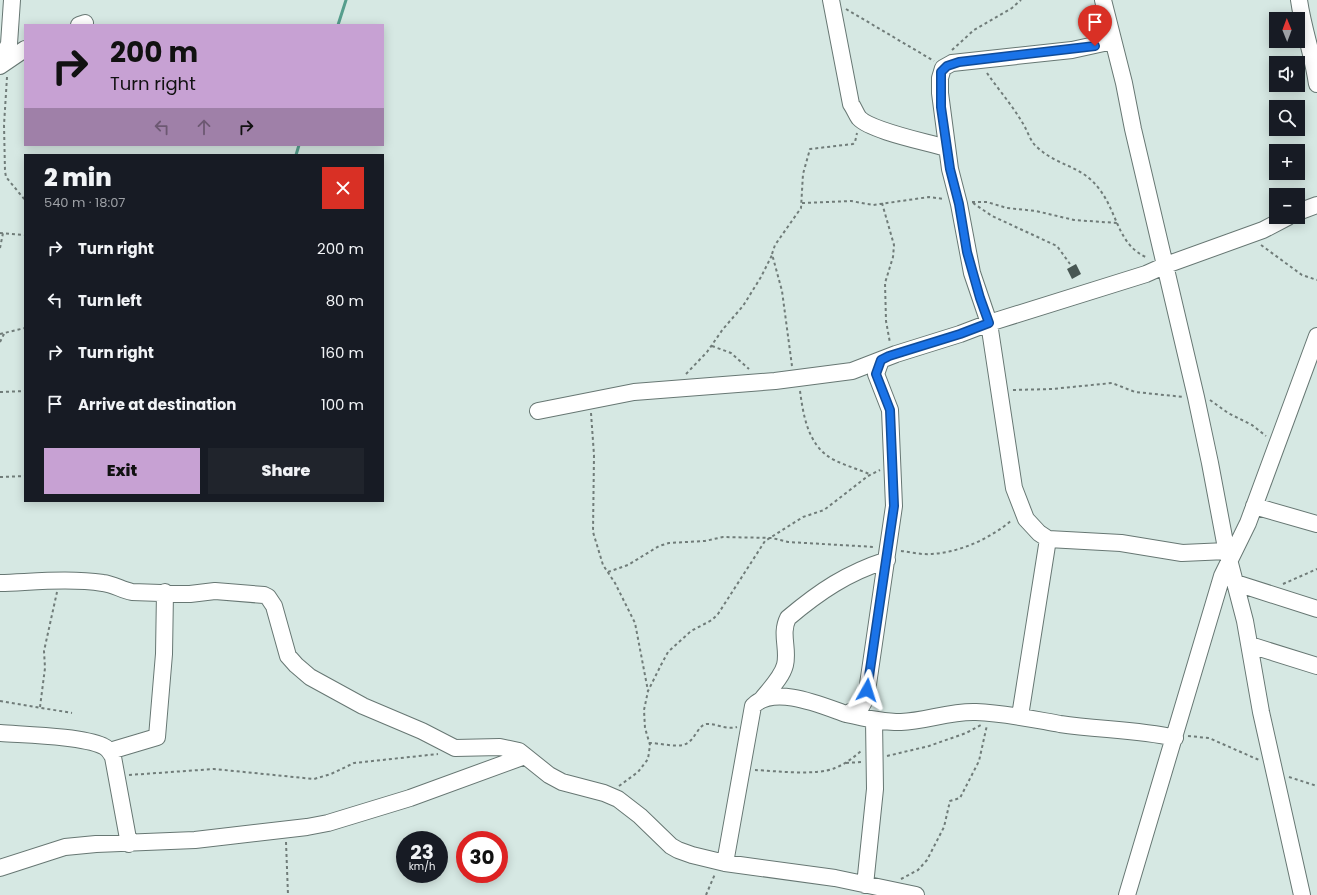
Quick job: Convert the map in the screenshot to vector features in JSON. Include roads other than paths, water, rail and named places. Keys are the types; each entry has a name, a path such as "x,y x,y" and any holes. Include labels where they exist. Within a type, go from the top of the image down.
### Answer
{"street":[{"path":"9,59 12,0"},
{"path":"1103,0 1196,398 1228,555 1250,645 1261,712 1302,895"},
{"path":"1299,0 1305,36 1314,66 1317,84"},
{"path":"836,2 851,104 859,117 868,124 884,130 946,148"},
{"path":"1113,41 1072,50 952,63 943,68 940,78 940,93 946,148 961,197 972,273 989,323 1014,488 1021,510 1031,525 1048,539 1121,543 1182,553 1228,555"},
{"path":"1305,209 1317,205"},
{"path":"538,411 634,392 796,378 852,371 989,323 1146,274 1166,265 1263,230 1275,224"},
{"path":"1127,895 1175,738 1228,555 1243,536 1278,445 1317,336"},
{"path":"846,714 861,707 866,698 894,506 890,410 876,374 887,358"},
{"path":"1254,506 1317,524"},
{"path":"1020,716 1048,539"},
{"path":"725,863 750,716 753,706 762,698 785,667 784,640 785,624 788,618 838,580 867,567 888,555"},
{"path":"0,583 59,581 102,583 127,591 190,594 215,591 266,596 274,606 288,656 310,677 363,706 422,731 455,748 507,748 519,751 549,775 562,782 609,795 629,806 678,850 725,863 835,878 916,895"},
{"path":"1236,583 1317,609"},
{"path":"110,750 157,737 164,654 165,592"},
{"path":"1250,645 1317,666"},
{"path":"762,698 781,697 799,699 846,714 874,720 900,722 959,712 1020,716 1061,724 1150,732 1175,738"},
{"path":"865,885 875,789 874,720"},
{"path":"0,733 81,740 110,750 113,757 129,844"},
{"path":"0,868 64,847 96,844 129,844 195,840 286,831 328,823 410,798 525,756"}],"waterway":[{"path":"338,24 346,0"},
{"path":"296,154 299,146"}]}
